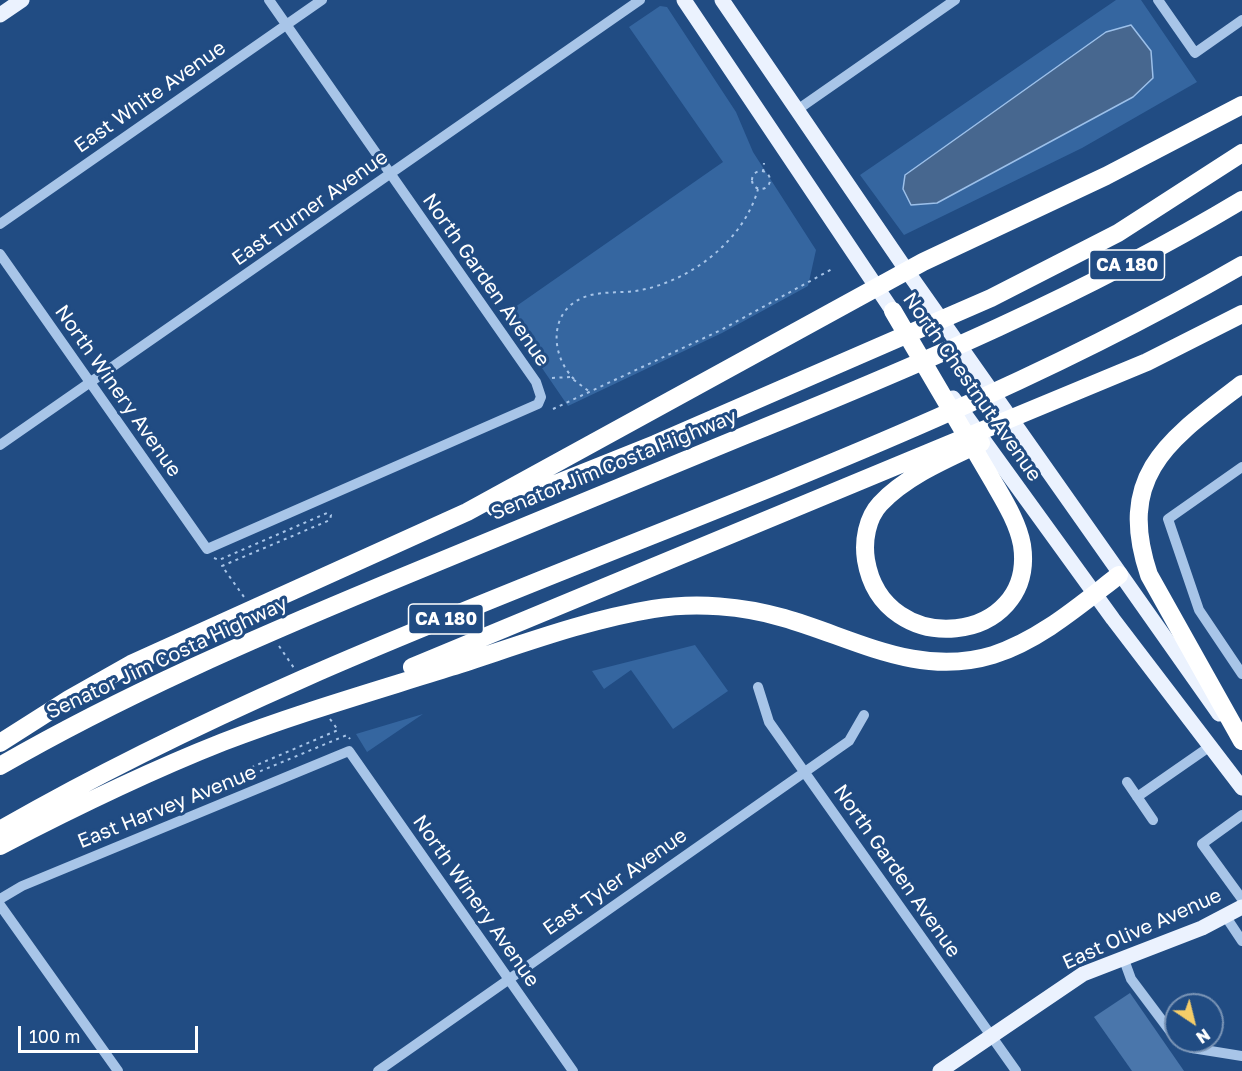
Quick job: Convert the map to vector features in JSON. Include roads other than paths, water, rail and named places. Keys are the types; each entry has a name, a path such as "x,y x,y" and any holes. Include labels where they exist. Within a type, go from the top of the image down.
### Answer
{"highway":[{"path":"386,550 509,489 907,271 1106,176 1242,105"},
{"path":"0,743 99,681 168,645 386,550 655,444 991,298 1118,232 1242,153"},
{"name":"Senator Jim Costa Highway","path":"0,766 134,695 239,645 874,383 1009,324 1114,272 1242,200"},
{"name":"CA 180","path":"0,830 130,759 319,670 903,432 1044,369 1191,295 1242,265"},
{"path":"893,311 994,483 1019,532 1022,559 1015,588 1008,600 991,616 969,627 932,629 906,620 888,606 869,574 866,539 873,515 890,495 925,462"},
{"path":"0,846 172,764 925,462 1147,362 1242,314"},
{"path":"1242,384 1189,425 1162,451 1145,483 1137,516 1139,548 1149,575 1242,741"},
{"path":"280,722 520,645 655,609 699,606 755,611 787,618 905,659 946,662 991,656 1044,630 1119,575"}],"main road":[{"path":"0,15 22,0"},
{"name":"North Chestnut Avenue","path":"684,0 893,311 1094,594 1242,788"},
{"name":"North Chestnut Avenue","path":"722,0 907,271 1119,575 1242,746"},
{"name":"East Olive Avenue","path":"940,1071 1065,984 1123,957 1179,938 1242,907"}],"street":[{"name":"North Garden Avenue","path":"207,549 530,409 541,397 536,382 269,0"},
{"name":"East White Avenue","path":"0,224 322,0"},
{"name":"East Turner Avenue","path":"0,445 640,0"},
{"path":"797,110 955,0"},
{"path":"1158,0 1195,53 1242,20"},
{"name":"North Winery Avenue","path":"0,254 207,549"},
{"path":"1242,467 1168,519 1199,610 1242,674"},
{"name":"North Garden Avenue","path":"758,687 769,722 1016,1071"},
{"name":"East Tyler Avenue","path":"378,1071 849,741 864,715"},
{"path":"1137,797 1209,747"},
{"name":"North Winery Avenue","path":"349,751 573,1071"},
{"name":"East Harvey Avenue","path":"0,898 22,886 349,751"},
{"path":"1126,782 1154,820"},
{"path":"1242,815 1202,844 1242,899"},
{"path":"0,905 118,1071"},
{"path":"1226,916 1242,941"},
{"path":"1123,957 1131,980 1164,1022"},
{"path":"1224,1052 1242,1056"}]}
